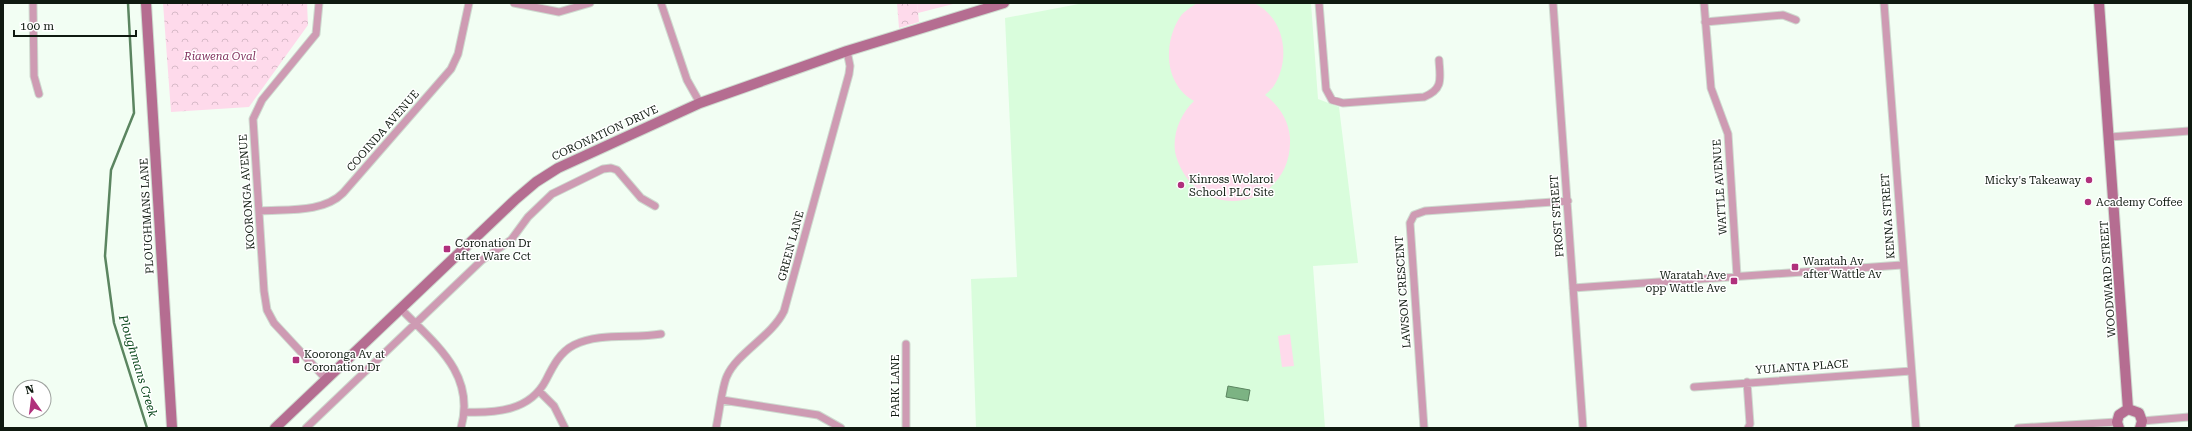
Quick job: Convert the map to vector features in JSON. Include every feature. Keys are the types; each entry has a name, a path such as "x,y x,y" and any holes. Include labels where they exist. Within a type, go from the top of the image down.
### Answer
{"street":[{"path":"33,3 34,76 39,94"},
{"name":"PLOUGHMANS LANE","path":"146,3 172,428"},
{"name":"KOORONGA AVENUE","path":"319,3 316,34 262,100 254,119 264,290 267,310 274,323 326,379"},
{"name":"COOINDA AVENUE","path":"260,211 316,207 333,202 343,193 451,69 458,54 468,3"},
{"path":"514,3 559,12 590,3"},
{"path":"661,3 688,80 700,103"},
{"name":"CORONATION DRIVE","path":"274,428 536,182 577,158 700,103 847,52 1004,3"},
{"path":"1319,3 1326,89 1332,100 1343,103 1424,97 1436,92 1439,86 1439,60"},
{"name":"FROST STREET","path":"1553,3 1568,201 1582,428"},
{"name":"WATTLE AVENUE","path":"1704,3 1711,88 1728,134 1737,276"},
{"name":"KENNA STREET","path":"1884,3 1902,265 1916,428"},
{"name":"WOODWARD STREET","path":"2099,3 2110,137 2128,409"},
{"path":"1705,22 1783,15 1796,20"},
{"name":"GREEN LANE","path":"716,428 726,377 732,368 778,322 784,311 849,74 850,66 847,52"},
{"path":"2110,137 2189,131"},
{"path":"306,428 482,260 510,240 543,201 560,189 604,169 611,168 617,170 641,198 655,206"},
{"name":"LAWSON CRESCENT","path":"1424,428 1410,223 1414,215 1425,211 1568,201"},
{"path":"1573,288 1902,265"},
{"path":"401,309 440,349 454,367 464,391 466,412 461,428"},
{"path":"466,412 491,412 510,409 528,400 539,391 556,361 573,345 596,338 640,338 661,334"},
{"name":"PARK LANE","path":"906,344 906,428"},
{"name":"YULANTA PLACE","path":"1694,388 1747,382 1911,371"},
{"path":"1747,382 1750,424 1748,428"},
{"path":"539,391 554,406 564,428"},
{"path":"722,400 818,415 841,428"},
{"path":"2018,428 2118,425 2119,415 2128,409 2139,413 2141,424 2189,417"}],"shaded area":[{"name":"Kinross Wolaroi School PLC Site","path":"1084,3 1311,3 1318,99 1339,107 1358,263 1313,266 1325,428 976,428 971,279 1017,277 1005,18"},
{"path":"1228,386 1250,390 1248,401 1226,397"}],"green space":[{"name":"Riawena Oval","path":"163,3 307,3 308,25 249,107 171,112"},
{"path":"897,3 917,3 919,22 899,28"},
{"path":"917,3 957,3 918,13"},
{"path":"1197,3 1254,3 1264,9 1272,18 1282,39 1283,62 1280,73 1272,88 1265,95 1279,109 1288,126 1290,138 1287,162 1276,181 1261,194 1242,200 1222,200 1203,193 1187,178 1176,156 1175,141 1178,126 1185,112 1194,101 1184,94 1172,74 1169,62 1169,51 1174,27 1180,17"},
{"path":"1290,334 1294,366 1282,367 1278,336"}],"waterway":[{"name":"Ploughmans Creek","path":"128,3 134,113 111,170 105,256 114,323 147,428"}],"place":[{"name":"Micky's Takeaway","path":"2089,180"},
{"name":"Kinross Wolaroi School PLC Site","path":"1181,185"},
{"name":"Academy Coffee","path":"2088,202"},
{"name":"Coronation Dr after Ware Cct","path":"447,249"},
{"name":"Waratah Av after Wattle Av","path":"1795,267"},
{"name":"Waratah Ave opp Wattle Ave","path":"1734,281"},
{"name":"Kooronga Av at Coronation Dr","path":"296,360"}]}
